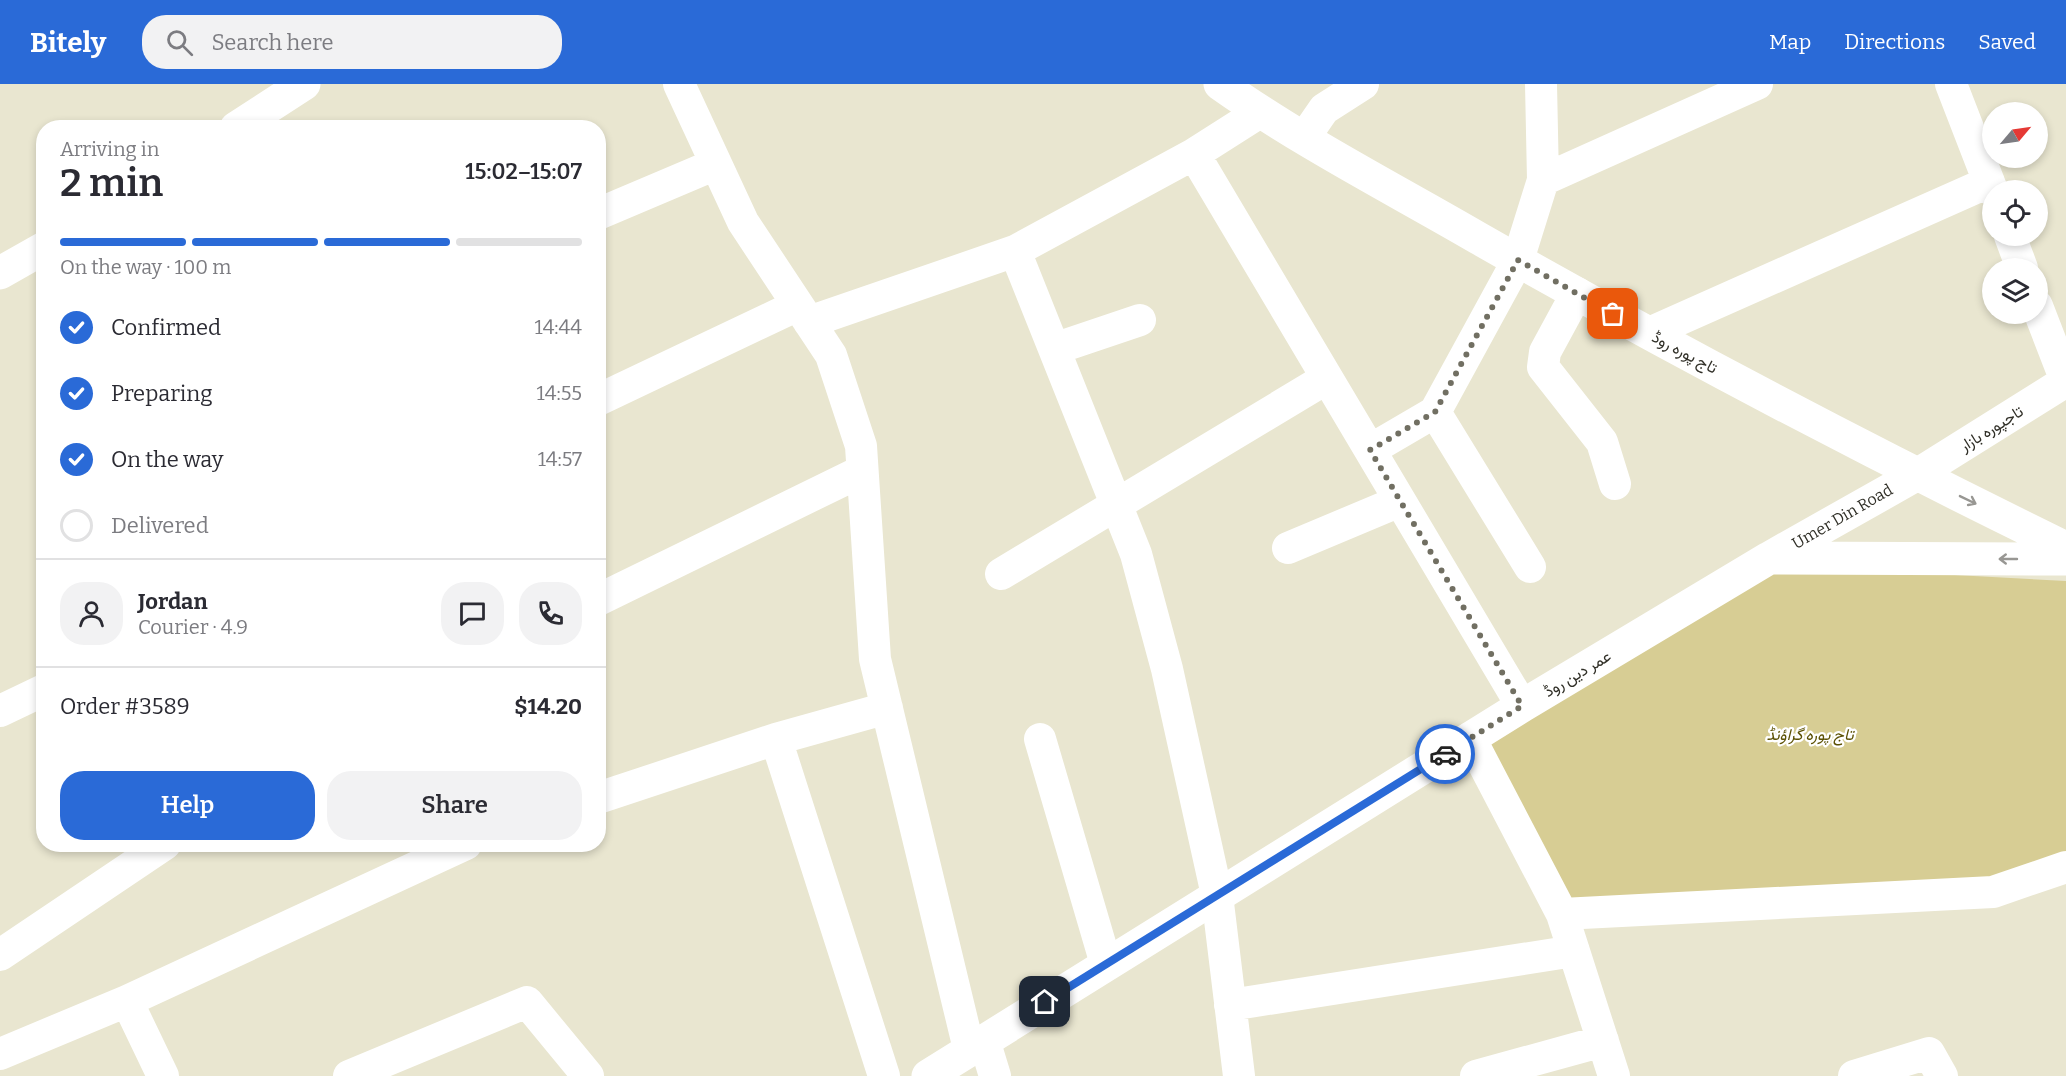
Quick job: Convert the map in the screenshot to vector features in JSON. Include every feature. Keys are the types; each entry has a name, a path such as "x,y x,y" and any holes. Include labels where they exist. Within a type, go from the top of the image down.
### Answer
{"main road":[{"path":"248,120 304,84"},
{"name":"تاج پورہ روڈ","path":"1220,84 1260,112 1304,138 1649,333 1916,475 2066,548"},
{"path":"0,273 36,253"},
{"name":"Umer Din Road","path":"1769,558 1916,475"},
{"path":"1769,558 2066,559"},
{"name":"عمر دین روڈ","path":"928,1076 1470,738 1769,558"}],"street":[{"path":"679,84 743,222 831,355 861,446 875,659 976,1045 995,1076"},
{"path":"1304,138 1324,109 1363,84"},
{"path":"1370,450 1435,412 1518,260 1542,180 1541,84"},
{"path":"1542,180 1757,84"},
{"path":"1951,84 1988,180"},
{"path":"606,397 803,314 1015,251 1194,154 1260,112"},
{"path":"1194,154 1522,706"},
{"path":"606,211 716,164"},
{"path":"1649,333 1982,189"},
{"path":"1015,251 1137,554 1167,669 1217,895 1239,1076"},
{"path":"1577,293 1545,352 1543,367 1602,442 1615,484"},
{"path":"1054,349 1140,320"},
{"path":"2044,324 2066,381"},
{"path":"1001,574 1327,378"},
{"name":"تاجپورہ بازار","path":"1916,475 2066,381"},
{"path":"1435,412 1530,567"},
{"path":"606,596 862,471"},
{"path":"1288,548 1400,501"},
{"path":"0,711 36,694"},
{"path":"606,795 776,739 887,708"},
{"path":"1470,738 1562,914 1614,1076"},
{"path":"776,739 885,1076"},
{"path":"1040,739 1106,964"},
{"path":"0,955 153,852"},
{"path":"0,1054 127,1001 449,852"},
{"path":"1562,914 1993,892 2066,867"},
{"path":"1230,1005 1574,951"},
{"path":"127,1001 163,1076"},
{"path":"349,1076 527,1002 588,1076"},
{"path":"1476,1076 1603,1041"},
{"path":"1854,1076 1929,1053 1942,1076"}],"green space":[{"name":"تاج پورہ گراؤنڈ","path":"1769,565 2066,581 2066,867 1993,892 1562,914 1470,738"}],"way so far":[{"path":"1445,754 1522,706 1370,450 1435,412 1518,260 1613,314"}],"route":[{"path":"1045,1002 1445,754"}]}
